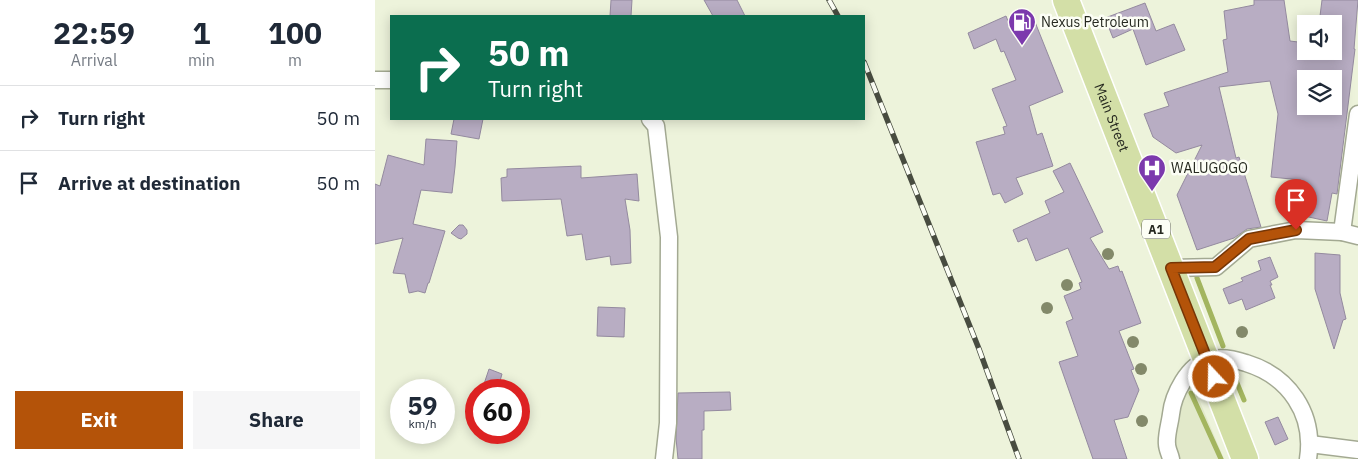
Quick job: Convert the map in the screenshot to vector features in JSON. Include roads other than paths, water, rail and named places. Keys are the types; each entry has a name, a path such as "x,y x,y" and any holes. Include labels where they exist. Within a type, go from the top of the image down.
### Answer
{"main road":[{"name":"Main Street","path":"1066,0 1245,459"}],"street":[{"path":"375,80 390,80"},
{"path":"1342,232 1358,114"},
{"path":"651,120 656,126 669,237 668,423 664,459"},
{"path":"1171,268 1215,267 1249,239 1296,230 1342,232 1358,236"},
{"path":"1171,459 1167,444 1172,406 1180,385 1192,371 1207,360 1229,358 1255,366 1279,380 1295,396 1307,421 1309,452 1358,450"}],"waterway":[{"path":"1197,278 1223,346"},
{"path":"1230,366 1244,400"},
{"path":"1191,393 1221,459"}],"railway":[{"path":"829,0 837,15"},
{"path":"865,64 979,349 1019,459"}],"place":[{"name":"Nexus Petroleum","path":"1022,46"},
{"name":"WALUGOGO","path":"1152,192"}]}
